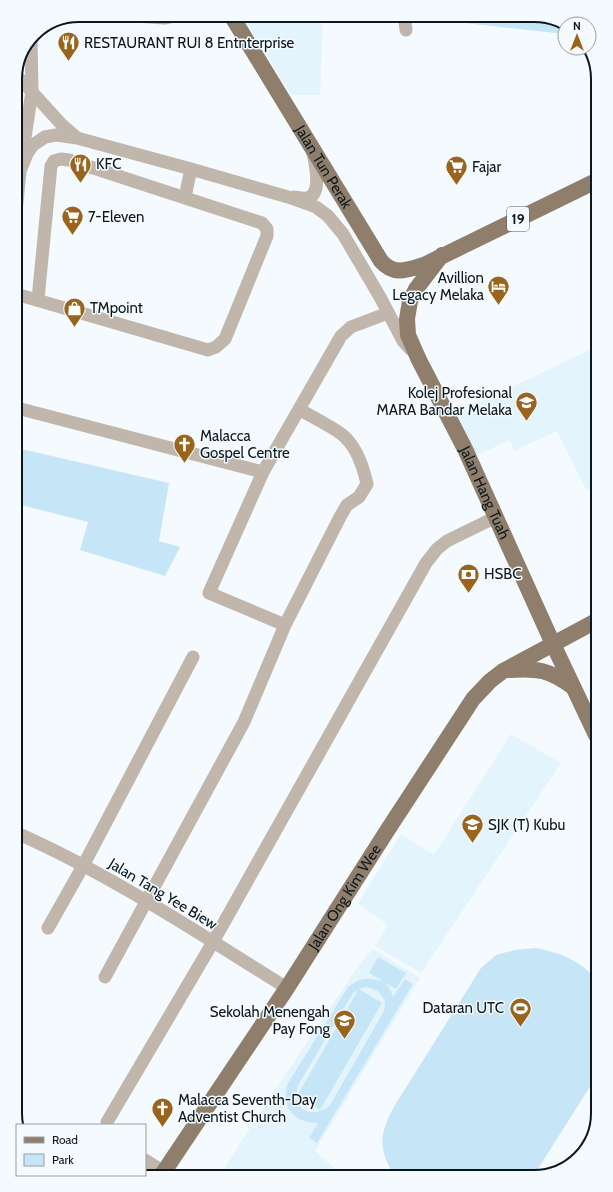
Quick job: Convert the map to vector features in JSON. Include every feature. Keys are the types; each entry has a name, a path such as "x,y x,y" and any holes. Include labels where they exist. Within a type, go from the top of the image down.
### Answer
{"main road":[{"name":"Jalan Tun Perak","path":"235,22 386,267 403,271 424,265 442,255"},
{"name":"19","path":"442,255 591,183"},
{"name":"Jalan Hang Tuah","path":"442,255 416,289 410,301 407,319 408,335 418,360 465,449 553,644 591,723"},
{"name":"Jalan Ong Kim Wee","path":"165,1170 287,988 473,699 490,681 503,671 591,624"},
{"path":"503,671 530,669 544,671 558,677 574,687"}],"street":[{"path":"405,22 406,30"},
{"path":"22,158 32,91 31,49"},
{"path":"22,81 57,120 77,138"},
{"path":"22,166 33,145 45,138 56,135 77,138 191,169 288,197 316,207 328,216 343,234 403,341 418,360"},
{"path":"288,197 308,198 313,195 317,188 313,150"},
{"path":"22,295 208,350 216,347 225,339 266,236 266,229 262,223 185,197 69,160 61,159 54,161 51,166 38,299"},
{"path":"185,197 191,169"},
{"path":"285,626 209,593 263,472 341,336 351,327 388,313"},
{"path":"22,409 263,472"},
{"path":"105,977 244,722 285,626 340,517 347,505 359,497 367,484 363,467 350,443 341,433 299,409"},
{"path":"107,1124 212,942 426,563 437,549 447,541 496,517"},
{"path":"48,928 83,866 193,656"},
{"name":"Jalan Tang Yee Biew","path":"22,835 48,847 147,900 287,988"},
{"path":"146,1161 157,1170"}],"shaded area":[{"path":"246,22 323,22 320,95 291,95"},
{"name":"Kolej Profesional MARA Bandar Melaka","path":"591,349 591,488 586,490 557,431 514,451 510,440 475,456 455,414"},
{"name":"SJK (T) Kubu","path":"511,734 561,763 421,973 375,946 388,925 358,903 401,834 434,855"},
{"name":"Sekolah Menengah Pay Fong","path":"373,949 420,978 315,1151 336,1170 223,1170 265,1105 359,965"}],"green space":[{"path":"455,22 538,22 556,26 557,33"},
{"path":"22,449 169,483 159,541 180,547 165,576 80,550 88,522 22,505"},
{"name":"Dataran UTC","path":"536,948 554,952 578,963 591,974 591,1085 537,1170 391,1170 384,1155 382,1139 386,1123 395,1105 481,968 496,955 515,950"},
{"path":"378,957 406,973 396,989 383,982 389,987 393,997 405,979 413,984 317,1143 309,1138 318,1123 309,1122 296,1117 288,1106 286,1092 288,1083 348,987 361,979 383,981 369,973","holes":["364,987 374,989 381,994 385,1001 384,1011 330,1105 320,1111 310,1112 305,1110 298,1103 296,1097 297,1087 353,993 358,990 297,1096 320,1110 382,1003 359,989"]}],"place":[{"name":"RESTAURANT RUI 8 Entnterprise","path":"68,62"},
{"name":"KFC","path":"81,184"},
{"name":"Fajar","path":"456,186"},
{"name":"7-Eleven","path":"73,236"},
{"name":"Avillion Legacy Melaka","path":"499,306"},
{"name":"TMpoint","path":"75,328"},
{"name":"Kolej Profesional MARA Bandar Melaka","path":"527,422"},
{"name":"Malacca Gospel Centre","path":"184,464"},
{"name":"HSBC","path":"469,594"},
{"name":"SJK (T) Kubu","path":"473,844"},
{"name":"Dataran UTC","path":"520,1028"},
{"name":"Sekolah Menengah Pay Fong","path":"345,1040"},
{"name":"Malacca Seventh-Day Adventist Church","path":"162,1128"}]}
